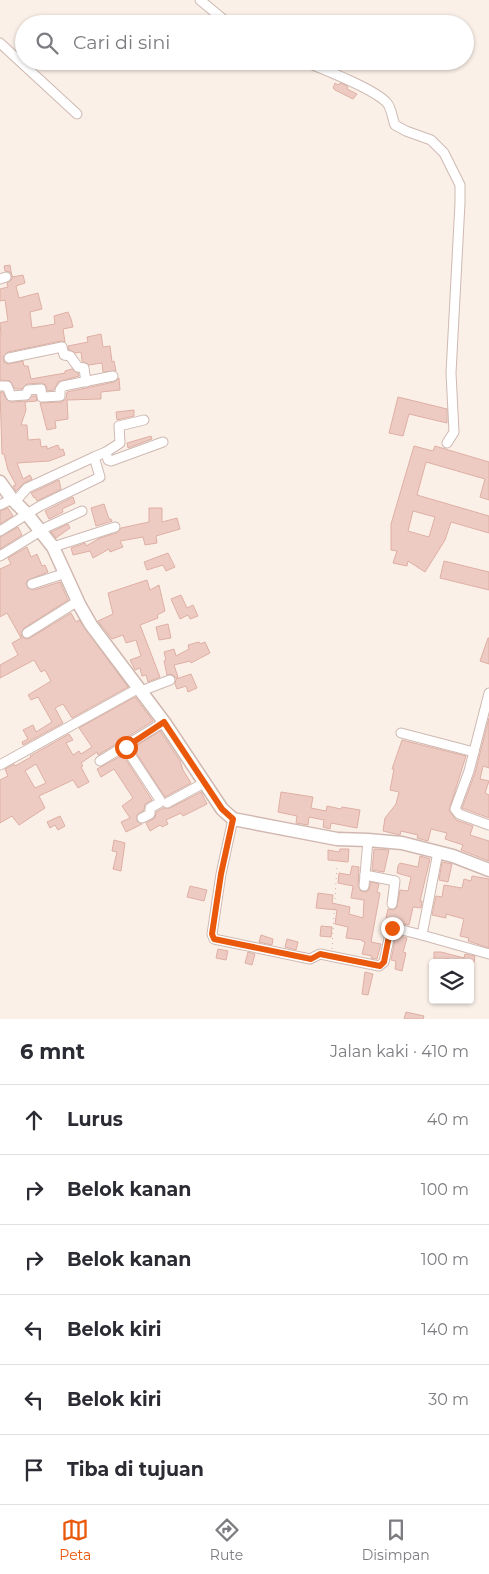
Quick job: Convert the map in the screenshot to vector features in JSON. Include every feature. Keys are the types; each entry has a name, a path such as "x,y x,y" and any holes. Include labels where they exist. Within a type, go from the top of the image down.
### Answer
{"street":[{"path":"200,0 218,15"},
{"path":"0,43 15,57"},
{"path":"29,70 77,114"},
{"path":"324,70 382,98 390,108 395,125 431,140 444,153 460,185 451,373 454,432 447,443"},
{"path":"9,358 62,346 64,355 70,356 78,368 84,368 86,382"},
{"path":"0,386 7,386 10,396 26,395 28,390 40,388 42,397 60,396 60,390 63,386 113,376"},
{"path":"0,505 17,499 27,488 120,444 119,426 144,420"},
{"path":"106,452 108,460 111,461 162,442"},
{"path":"0,532 40,506 100,477 94,457"},
{"path":"0,482 44,530 55,546 78,601 91,625 144,689 204,783 222,809 233,819 337,840 368,840 402,844 452,856 489,870"},
{"path":"0,556 44,530 82,511"},
{"path":"55,546 115,527"},
{"path":"32,584 66,573"},
{"path":"27,633 78,601"},
{"path":"0,765 144,689 170,680"},
{"path":"489,693 469,771 455,809 459,814 489,825"},
{"path":"100,761 126,747 164,722"},
{"path":"401,733 474,752"},
{"path":"126,747 160,800 150,808 150,814 142,818"},
{"path":"167,803 204,783"},
{"path":"233,819 221,874 212,934 214,939 311,959 318,954 380,966 384,962 392,928 489,954"},
{"path":"364,886 368,840"},
{"path":"422,935 438,852"},
{"path":"366,875 395,880 392,904"}],"path":[{"path":"332,956 337,864"}],"building":[{"path":"335,83 345,85 348,87 347,89 357,94 353,99 335,90 333,88"},
{"path":"10,265 12,274 5,271 4,266"},
{"path":"23,275 25,283 16,286 19,298 38,293 42,309 30,312 32,328 55,324 54,316 68,312 71,319 73,327 63,329 65,342 61,341 8,352 3,357 4,362 8,364 23,361 24,366 28,366 31,379 65,373 65,371 72,369 78,373 79,376 58,382 54,390 47,391 46,385 41,383 27,384 22,389 15,389 10,381 0,380 0,323 8,321 5,300 0,301 0,289 8,287 7,283 12,277"},
{"path":"101,334 103,347 110,346 112,362 114,361 116,371 103,372 102,363 89,365 82,361 81,352 76,353 69,350 68,346 88,342 87,337"},
{"path":"119,378 120,390 101,392 101,399 67,400 68,419 55,421 56,428 47,430 40,403 61,402 66,399 67,392 114,382"},
{"path":"0,392 3,392 6,399 11,402 27,401 32,396 36,396 37,401 25,402 26,410 21,425 27,425 28,440 40,439 41,447 47,446 47,449 58,445 60,450 63,449 65,455 49,461 17,463 23,479 30,475 32,479 16,491 13,486 16,485 8,470 4,454 2,454"},
{"path":"398,397 447,409 447,423 409,414 403,436 389,433"},
{"path":"134,410 134,416 117,420 116,412"},
{"path":"151,436 152,439 128,448 127,443"},
{"path":"414,446 433,451 435,446 489,462 489,500 480,497 485,479 426,462 417,495 489,516 489,533 451,522 445,540 425,572 408,561 407,566 393,563 397,551 391,550 391,524","holes":["413,511 435,517 429,537 408,531"]},
{"path":"59,480 61,489 37,501 31,493"},
{"path":"73,497 75,503 62,509 63,512 49,519 45,511"},
{"path":"104,504 109,519 112,521 96,526 91,508"},
{"path":"8,508 13,516 0,524 0,511"},
{"path":"149,508 162,508 162,522 177,518 180,529 156,536 157,543 145,545 143,537 120,541 123,547 110,552 109,549 93,558 90,551 73,555 71,548 85,543 86,546 100,538 117,533 121,528 149,522"},
{"path":"68,524 70,528 56,538 51,532"},
{"path":"18,527 22,535 0,549 0,537"},
{"path":"27,547 31,557 37,554 42,566 45,565 48,572 28,580 26,583 28,588 34,590 60,582 68,600 24,628 21,633 22,637 30,638 71,613 76,622 79,620 128,687 72,718 63,704 55,708 63,723 23,745 22,742 28,739 23,730 33,725 36,732 52,722 38,697 31,700 28,695 51,681 45,670 41,672 34,660 0,678 0,665 18,655 12,643 21,638 7,613 0,617 0,569 11,564 8,558"},
{"path":"168,553 175,567 166,571 163,565 147,570 144,562"},
{"path":"444,561 489,572 489,590 440,578"},
{"path":"147,580 150,590 159,585 165,611 157,615 158,618 140,625 160,677 148,682 146,675 142,676 140,668 135,670 130,660 141,656 136,640 126,643 123,635 112,639 98,621 113,614 108,593"},
{"path":"181,595 187,608 193,605 198,616 190,619 188,615 180,619 171,599"},
{"path":"168,624 171,638 159,640 156,627"},
{"path":"489,638 489,664 480,661"},
{"path":"199,642 200,644 205,642 210,653 191,663 190,661 174,665 178,677 176,678 171,674 167,675 164,652 174,649 176,656 189,649 188,645"},
{"path":"191,674 197,688 188,692 186,686 177,689 176,679"},
{"path":"135,697 153,721 98,755 97,752 81,763 83,766 81,767 89,782 78,788 73,780 39,796 45,808 19,825 12,816 0,823 0,780 8,776 5,769 14,764 15,766 69,734 73,740 66,743 73,755 79,751 81,754 92,747 79,728","holes":["36,764 46,783 35,788 25,771"]},
{"path":"489,718 489,768 483,766 480,779 489,781 485,793 489,795 489,818 462,808 475,773"},
{"path":"160,731 180,761 191,783 165,797 133,748"},
{"path":"402,740 466,756 449,810 456,820 473,826 470,835 489,841 489,861 461,850 463,845 445,839 447,833 431,829 428,841 417,838 418,835 401,831 400,835 383,831 385,818 396,804 399,792 390,790 394,769 392,769"},
{"path":"123,755 152,800 145,804 144,810 137,815 137,821 142,824 126,832 121,822 130,818 122,806 133,798 114,769 101,777 97,769"},
{"path":"201,792 207,804 183,816 181,813 166,820 168,824 162,827 160,825 150,831 146,823 155,818 156,812 163,808 170,808"},
{"path":"281,792 313,797 311,808 326,811 327,806 360,810 357,828 331,823 330,829 323,827 324,820 309,817 308,825 296,823 297,816 278,812"},
{"path":"60,816 65,826 58,830 55,825 50,828 47,822"},
{"path":"114,840 125,843 121,871 113,869 117,852 112,851"},
{"path":"340,849 349,849 348,862 328,860 328,850 339,852"},
{"path":"374,849 389,850 384,872 372,870"},
{"path":"420,856 430,859 420,901 422,901 421,908 413,907 409,925 392,922 393,919 386,918 388,909 394,910 397,907 400,890 408,891 411,877 397,873 398,866 400,863 418,867"},
{"path":"442,862 452,864 448,882 439,880"},
{"path":"352,866 359,867 358,886 361,891 366,892 369,890 371,882 379,884 377,892 380,893 371,942 381,944 377,959 362,954 365,942 346,938 348,927 335,924 337,910 316,908 318,893 333,895 332,903 350,907 349,914 363,918 364,900 351,898 353,886 338,883 339,873 350,875"},
{"path":"472,876 489,879 489,948 468,941 469,938 460,936 464,919 446,914 446,918 432,915 436,896 442,897 444,885 462,888 464,879 471,881"},
{"path":"190,886 207,890 204,901 187,897"},
{"path":"321,926 332,927 331,937 320,936"},
{"path":"261,935 273,939 272,945 259,942"},
{"path":"396,935 407,938 403,952 406,953 402,971 395,969 396,961 391,960"},
{"path":"287,939 298,942 296,950 285,947"},
{"path":"218,949 228,951 226,960 216,958"},
{"path":"248,952 255,954 252,965 245,963"},
{"path":"434,952 464,958 465,954 475,956 474,963 474,959 434,959"},
{"path":"365,972 373,974 368,995 362,994"},
{"path":"406,1012 424,1016 423,1019 404,1019"}],"route":[{"path":"126,747 164,722 222,809 233,819 221,874 212,934 214,939 311,959 320,954 380,966 384,962 390,929 392,928"}]}
